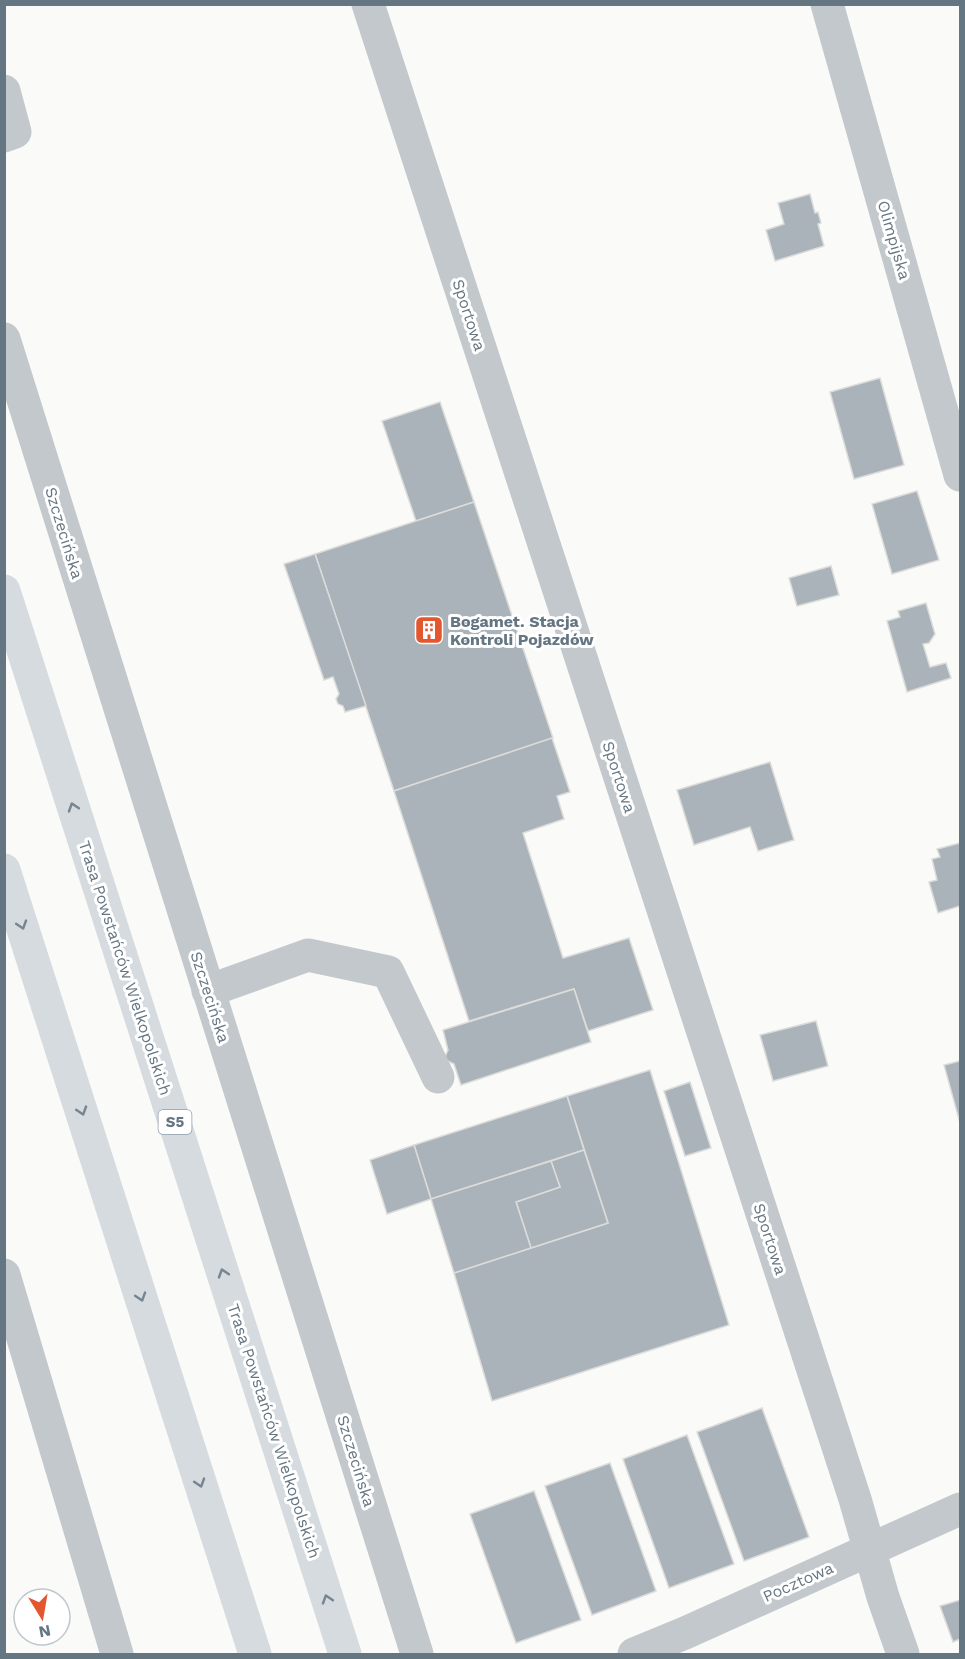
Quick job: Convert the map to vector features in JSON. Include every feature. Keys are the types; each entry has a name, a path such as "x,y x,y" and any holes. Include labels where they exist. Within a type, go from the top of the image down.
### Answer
{"highway":[{"name":"Trasa Powstańców Wielkopolskich","path":"4,591 345,1654"},
{"path":"4,870 255,1654"}],"street":[{"name":"Sportowa","path":"368,4 855,1499 903,1654"},
{"name":"Olimpijska","path":"827,4 960,475"},
{"path":"4,91 15,132 4,136"},
{"name":"Szczecińska","path":"4,339 417,1654"},
{"path":"208,991 308,955 388,972 438,1077"},
{"path":"4,1275 117,1654"},
{"name":"Pocztowa","path":"634,1654 689,1644 870,1550 960,1509"}],"building":[{"path":"810,194 815,213 818,212 821,223 818,224 824,246 775,261 766,230 784,224 778,203"},
{"path":"880,378 904,465 854,479 830,392"},
{"path":"440,402 474,502 416,521 382,421"},
{"path":"917,491 939,560 892,574 872,504"},
{"name":"Bogamet. Stacja Kontroli Pojazdów","path":"474,502 553,738 394,791 315,554"},
{"path":"315,554 366,706 345,712 336,699 339,694 333,677 324,680 284,564"},
{"path":"831,566 839,595 797,606 789,578"},
{"path":"926,603 935,634 929,643 923,644 930,667 946,663 951,678 907,692 887,621 900,617 898,611"},
{"path":"552,738 570,792 557,796 564,819 523,833 563,958 629,938 653,1010 588,1031 574,989 469,1021 394,791"},
{"path":"770,762 794,840 758,851 750,827 694,845 677,790"},
{"path":"960,843 960,906 938,913 929,882 937,880 932,859 940,857 937,849"},
{"path":"574,989 591,1042 461,1085 454,1064 444,1059 448,1050 443,1030"},
{"path":"816,1021 828,1066 773,1081 760,1035"},
{"path":"960,1061 960,1123 944,1065"},
{"path":"650,1070 729,1325 492,1401 454,1273 608,1223 567,1096"},
{"path":"690,1082 711,1148 685,1156 664,1091"},
{"path":"567,1096 584,1150 431,1199 414,1145"},
{"path":"414,1145 431,1199 387,1214 370,1160"},
{"path":"584,1150 608,1223 531,1248 516,1202 560,1187 551,1161"},
{"path":"551,1161 560,1187 516,1202 531,1248 454,1273 431,1199"},
{"path":"762,1408 809,1537 744,1561 697,1432"},
{"path":"687,1435 734,1564 669,1588 623,1459"},
{"path":"610,1463 656,1591 592,1615 545,1486"},
{"path":"534,1491 581,1620 516,1643 470,1514"},
{"path":"960,1600 960,1639 953,1642 940,1606"}],"place":[{"name":"Bogamet. Stacja Kontroli Pojazdów","path":"429,630"}]}
